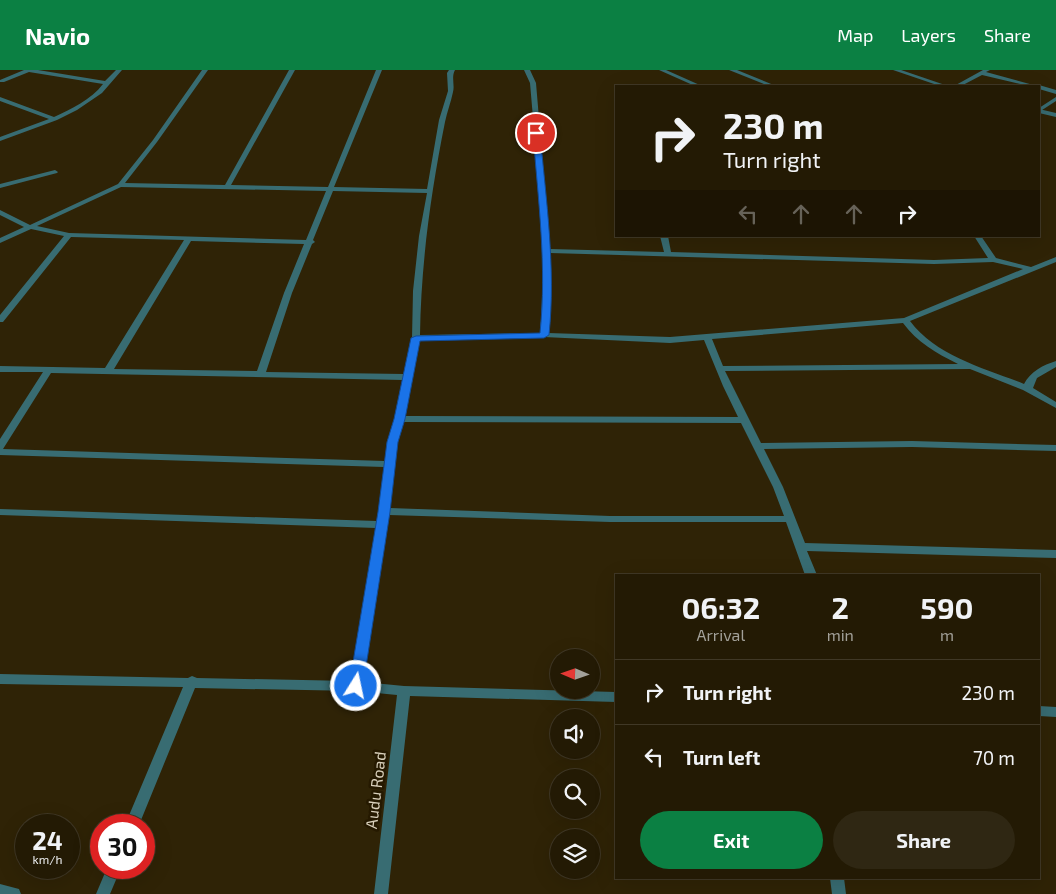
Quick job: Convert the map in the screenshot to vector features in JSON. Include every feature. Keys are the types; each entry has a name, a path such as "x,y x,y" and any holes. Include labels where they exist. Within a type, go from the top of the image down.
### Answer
{"street":[{"path":"2,81 28,70 106,83"},
{"path":"0,139 55,119 98,92 119,70"},
{"path":"120,185 155,141 205,70"},
{"path":"227,187 292,70"},
{"path":"261,372 288,293 311,242 379,70"},
{"path":"356,686 384,512 392,442 400,419 416,338 417,291 442,120 451,91 450,73 452,70"},
{"path":"527,70 533,83 546,251 548,304 544,335"},
{"path":"662,70 697,85"},
{"path":"732,70 770,85"},
{"path":"896,70 942,85"},
{"path":"959,85 985,71 1031,85"},
{"path":"1040,87 1056,92"},
{"path":"0,99 55,119"},
{"path":"1040,109 1056,99"},
{"path":"1040,110 1056,115"},
{"path":"0,186 55,172"},
{"path":"0,241 120,185 332,188 431,192"},
{"path":"0,212 29,227 69,234 311,242"},
{"path":"0,320 69,234"},
{"path":"664,237 668,254"},
{"path":"978,237 993,260"},
{"path":"108,371 189,238"},
{"path":"546,251 934,262 993,260 1031,269"},
{"path":"416,338 544,335 670,340 905,320 1056,258"},
{"path":"905,320 911,331 926,343 972,366 1028,389 1056,406"},
{"path":"707,336 727,386 778,487 811,574"},
{"path":"1028,389 1028,384 1034,375 1056,364"},
{"path":"725,368 972,366"},
{"path":"0,369 261,372 408,377"},
{"path":"0,447 48,371"},
{"path":"400,419 744,420"},
{"path":"757,446 912,444 1056,448"},
{"path":"0,452 389,464"},
{"path":"0,512 382,525"},
{"path":"384,512 610,519 790,519"},
{"path":"802,547 1056,554"},
{"path":"0,679 192,681 356,686 404,691 615,697"},
{"path":"137,814 192,681"},
{"name":"Audu Road","path":"381,894 404,691"},
{"path":"1040,711 1056,712"},
{"path":"103,894 109,879"},
{"path":"837,879 839,894"},
{"path":"0,891 14,894"}],"route":[{"path":"356,686 374,583 392,442 400,419 404,391 416,338 544,335 548,304 546,251 536,133"}]}
